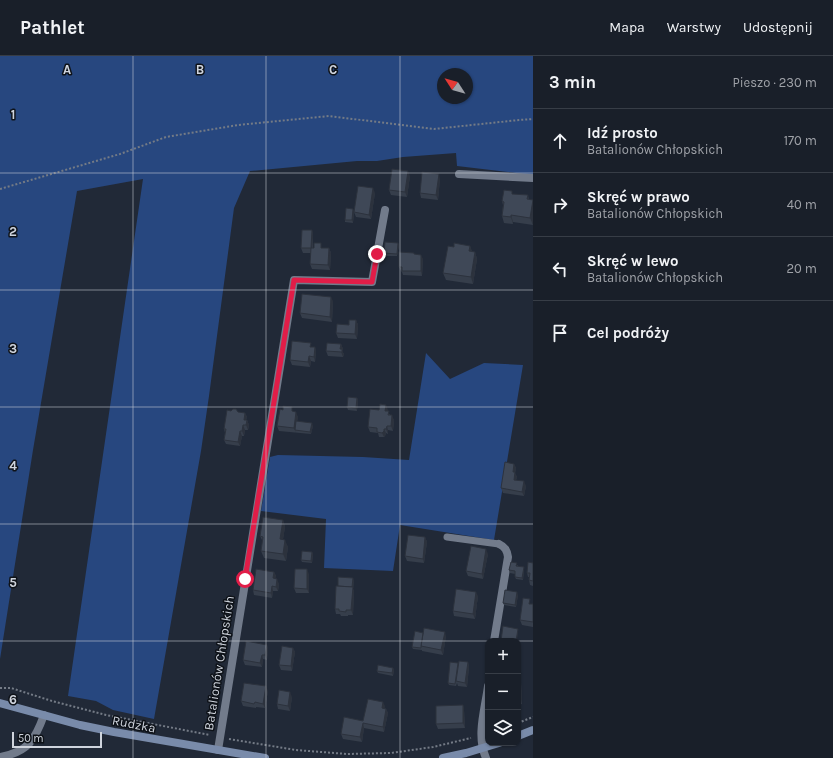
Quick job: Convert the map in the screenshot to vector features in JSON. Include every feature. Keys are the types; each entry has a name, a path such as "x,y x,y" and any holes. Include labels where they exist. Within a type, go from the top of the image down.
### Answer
{"main road":[{"name":"Rudzka","path":"0,702 108,731 265,758"},
{"path":"521,735 533,730"},
{"path":"443,758 489,746"}],"street":[{"path":"459,174 533,178"},
{"name":"Batalionów Chłopskich","path":"218,750 294,280 372,282 385,210"},
{"path":"494,638 508,557 506,550 499,544"},
{"path":"485,704 481,728 483,748 486,758"},
{"path":"0,757 14,754 29,744 37,732 44,715"}],"lane":[{"path":"447,537 499,544"}],"path":[{"path":"0,189 120,154 166,137 238,125 329,116 434,130 533,119"},
{"path":"0,688 11,688 52,701 106,715 296,750 347,754 405,752 447,745 482,736"},
{"path":"521,722 533,717"}],"shaded area":[{"path":"0,56 533,56 533,175 457,166 456,153 250,171 234,208 201,451 154,719 113,710 96,701 68,696 143,179 77,191 33,450 0,659"},
{"path":"426,353 450,379 484,363 523,365 494,540 400,525 393,571 324,568 326,519 261,511 270,457 278,455 363,457 409,460"}],"building":[{"path":"392,169 408,171 405,192 389,190"},
{"path":"422,172 439,174 436,195 420,193"},
{"path":"358,186 373,188 369,215 354,212"},
{"path":"504,190 512,191 512,194 528,195 527,199 533,200 530,218 511,215 511,217 502,216"},
{"path":"346,208 353,209 352,220 345,220"},
{"path":"302,230 312,230 311,248 301,248"},
{"path":"385,242 398,243 397,254 384,253"},
{"path":"314,243 321,243 321,248 329,248 328,265 310,264 311,248 314,248"},
{"path":"454,243 470,246 469,251 475,252 471,277 443,273 448,246 454,247"},
{"path":"399,252 421,255 421,271 402,271 402,267 399,267"},
{"path":"302,294 331,297 330,317 300,313"},
{"path":"349,320 356,320 355,334 336,333 337,324 349,325"},
{"path":"292,341 311,343 310,347 315,347 314,357 309,356 308,362 290,360"},
{"path":"327,343 341,344 340,349 342,349 342,352 326,351"},
{"path":"348,397 357,398 356,408 347,407"},
{"path":"380,404 386,405 385,411 389,411 388,415 392,415 391,426 387,426 382,433 377,432 377,428 368,427 370,409 379,410"},
{"path":"283,406 292,407 292,411 296,412 294,428 277,426 280,409 283,410"},
{"path":"236,409 238,412 245,413 244,420 247,420 246,425 243,425 242,431 240,431 238,442 224,440 227,410 231,411"},
{"path":"296,421 312,423 310,432 295,430"},
{"path":"505,462 514,464 514,480 524,481 522,492 501,488"},
{"path":"263,517 283,520 280,539 285,540 283,554 261,551 263,537 260,536"},
{"path":"408,535 425,537 423,559 405,556"},
{"path":"471,546 486,549 482,574 466,571"},
{"path":"302,551 312,552 311,561 301,560"},
{"path":"511,562 517,563 516,566 524,567 522,578 515,577 515,571 509,570"},
{"path":"528,562 533,563 533,581 529,580 530,573 527,573"},
{"path":"256,569 274,572 273,578 277,579 276,587 272,586 271,593 253,590"},
{"path":"295,569 307,569 307,589 294,588"},
{"path":"338,577 353,578 352,587 338,586"},
{"path":"336,586 353,587 351,610 346,610 346,612 335,609"},
{"path":"456,589 476,592 473,614 453,611"},
{"path":"505,590 517,592 515,605 503,603"},
{"path":"523,598 530,599 529,604 533,604 533,622 520,620"},
{"path":"503,626 518,629 516,638 501,638"},
{"path":"424,628 445,632 441,650 421,646"},
{"path":"415,631 423,633 421,648 412,647"},
{"path":"246,641 267,645 265,655 262,655 260,663 243,660"},
{"path":"282,646 293,648 291,666 279,665"},
{"path":"459,661 468,662 465,683 456,681"},
{"path":"450,662 458,663 455,684 448,683"},
{"path":"378,665 393,668 392,673 377,671"},
{"path":"244,683 266,686 263,704 255,702 254,704 241,701"},
{"path":"279,690 290,692 288,706 277,704"},
{"path":"368,699 383,702 382,708 386,709 383,727 363,723 360,737 341,734 344,717 363,721"},
{"path":"463,705 463,723 436,724 436,706"}],"route":[{"path":"245,579 294,280 372,282 377,254"}]}
